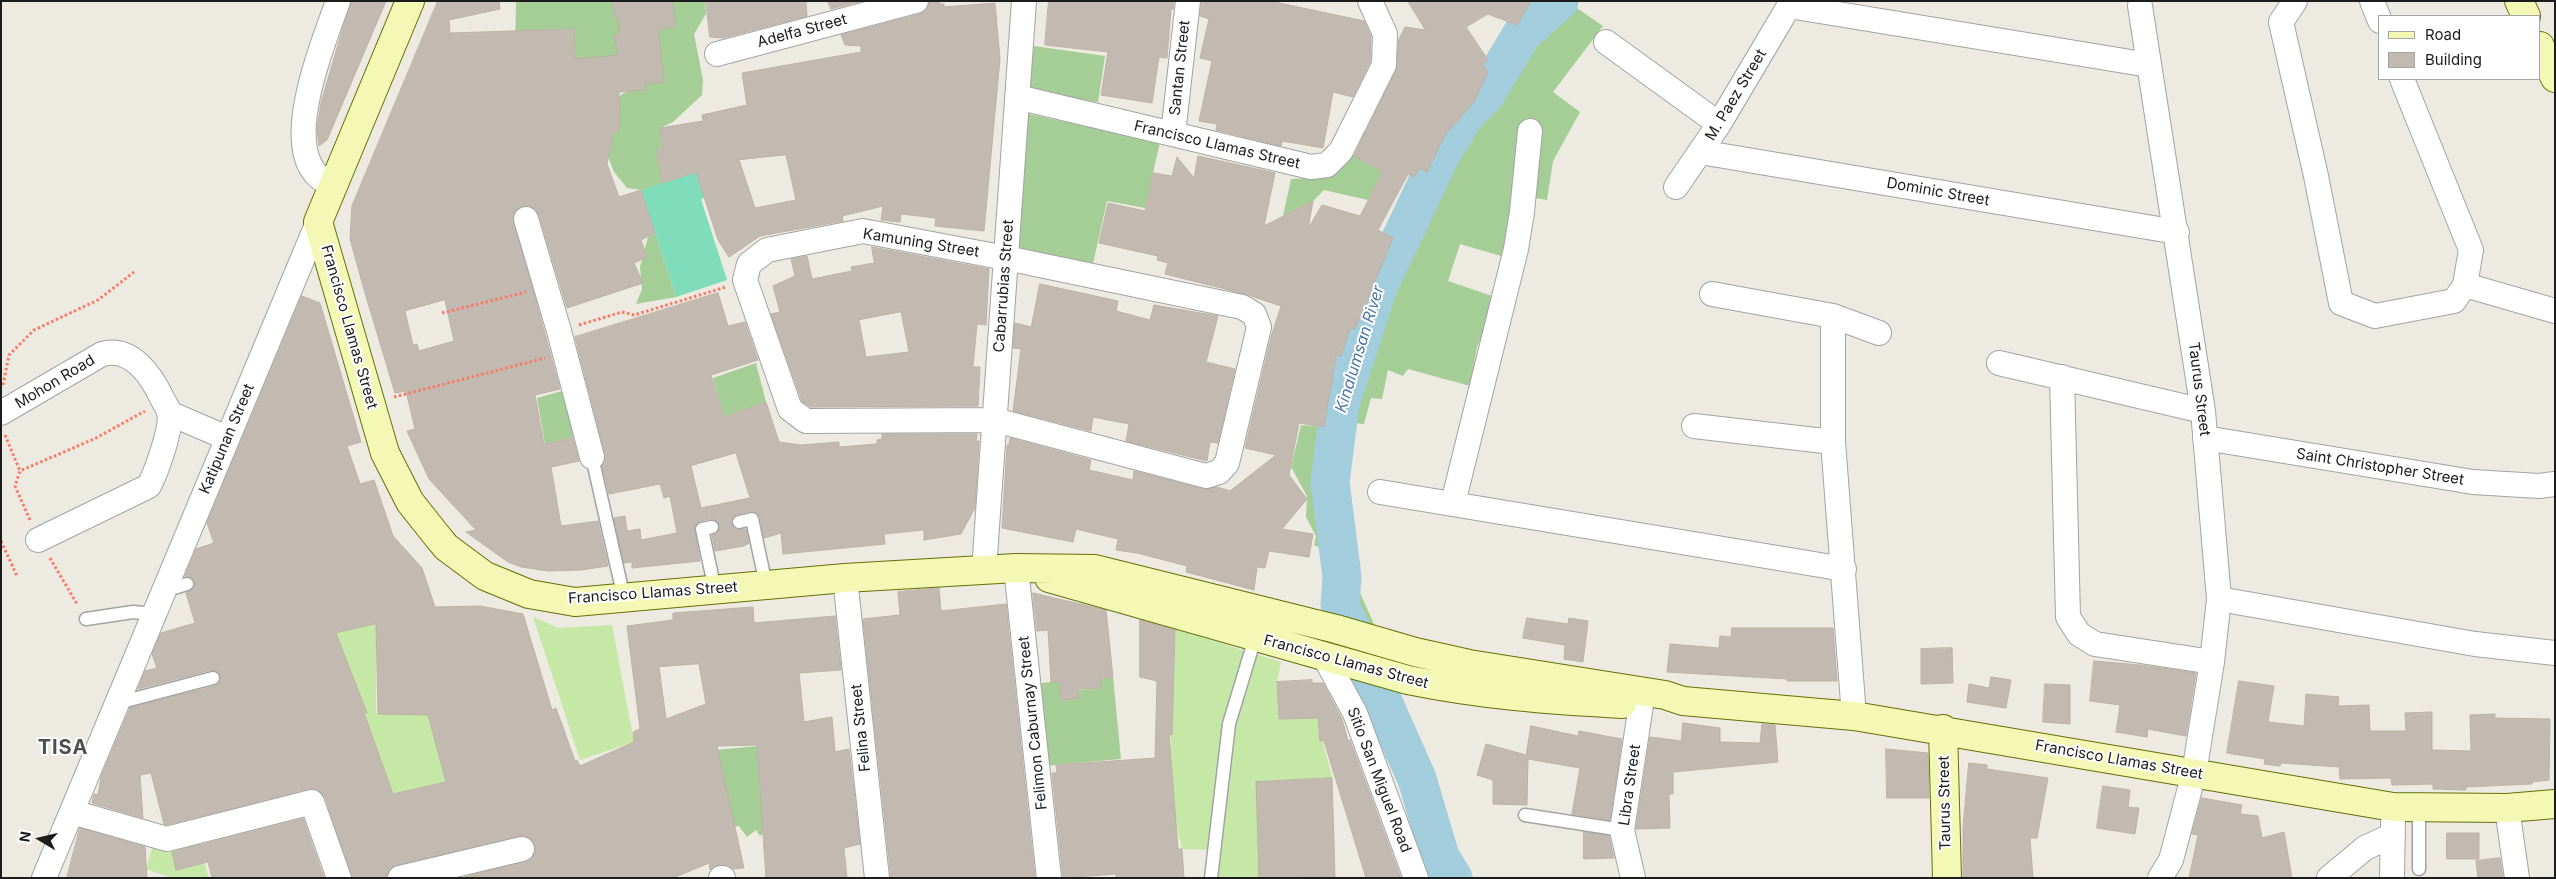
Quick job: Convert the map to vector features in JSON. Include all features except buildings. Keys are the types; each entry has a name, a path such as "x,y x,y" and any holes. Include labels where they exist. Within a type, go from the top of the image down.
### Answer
{"main road":[{"name":"Katipunan Street","path":"318,222 410,1"},
{"path":"2519,1 2526,15"},
{"path":"2541,48 2555,78"},
{"name":"Francisco Llamas Street","path":"318,222 385,453 410,502 446,547 485,576 529,594 576,602 845,578 1016,568 1095,569 1415,652 1642,699 1662,706 1683,701 1854,716 1944,729 2194,773 2406,807 2507,808 2555,804"},
{"name":"Francisco Llamas Street","path":"1016,568 1331,659 1408,680 1465,692 1518,698 1642,699"},
{"name":"Taurus Street","path":"1944,729 1947,878"}],"street":[{"path":"333,184 321,180 307,161 304,127 308,92 338,1"},
{"name":"Adelfa Street","path":"717,54 916,1"},
{"name":"Cabarrubias Street","path":"984,570 1024,1"},
{"name":"Santan Street","path":"1172,134 1188,1"},
{"name":"Francisco Llamas Street","path":"1017,97 1311,167 1327,165 1341,151 1384,65 1385,34 1370,1"},
{"path":"2295,1 2281,22 2316,176 2341,303 2375,316 2454,300 2465,285 2471,250 2402,80"},
{"path":"2372,1 2378,16"},
{"path":"1790,4 2149,65"},
{"name":"M. Paez Street","path":"1676,187 1719,124 1790,4"},
{"name":"Taurus Street","path":"2140,6 2203,411 2219,599 2212,662 2194,773 2171,860 2160,878"},
{"path":"1606,42 1719,124"},
{"path":"1453,503 1516,249 1522,212 1530,131"},
{"name":"Dominic Street","path":"1700,152 2176,232"},
{"path":"526,219 559,331 592,457"},
{"name":"Katipunan Street","path":"44,878 318,222"},
{"name":"Kamuning Street","path":"863,231 1006,258 1242,307 1254,314 1259,327 1227,462 1219,472 1206,476 995,420 806,421 790,409 745,280 749,264 767,250 863,231"},
{"path":"2465,285 2555,311"},
{"path":"1712,294 1833,316 1879,333"},
{"path":"1833,316 1833,442 1854,716"},
{"name":"Mohon Road","path":"1,413 102,354 112,351 128,356 148,372 166,407"},
{"path":"1999,363 2203,411"},
{"path":"2062,377 2068,617 2079,634 2095,644 2212,662"},
{"path":"38,540 139,493 149,486 157,471 166,407 227,438"},
{"path":"1694,426 1833,442"},
{"name":"Saint Christopher Street","path":"2205,438 2473,482 2539,486 2555,484"},
{"path":"1380,492 1844,569"},
{"name":"Felimon Caburnay Street","path":"1016,568 1049,878"},
{"name":"Felina Street","path":"845,578 877,878"},
{"path":"2219,599 2476,644 2555,653"},
{"name":"Sitio San Miguel Road","path":"1331,659 1355,713 1416,878"},
{"name":"Libra Street","path":"1634,878 1622,830 1642,699"},
{"path":"72,812 167,839 312,802 339,878"},
{"path":"2392,878 2393,835 2406,807"},
{"path":"2507,808 2517,878"},
{"path":"2329,878 2365,848 2393,835"},
{"path":"400,878 522,849"}],"lane":[{"path":"592,457 624,598"},
{"path":"739,522 752,519 766,585"},
{"path":"712,527 702,529 715,590"},
{"path":"164,591 187,584"},
{"path":"86,619 133,612 155,614"},
{"path":"1211,878 1230,724 1255,638"},
{"path":"118,703 213,678"},
{"path":"2406,807 2419,869"},
{"path":"1525,815 1622,830"}],"path":[{"path":"1,394 9,355 34,330 98,300 134,272"},
{"path":"559,331 622,312 634,315 745,280"},
{"path":"442,313 546,287"},
{"path":"371,402 565,354"},
{"path":"20,471 166,407"},
{"path":"1,426 20,471 15,486 38,540 86,619"},
{"path":"1,541 17,576"}],"green space":[{"path":"516,1 705,1 706,14 694,34 703,80 702,95 673,122 660,128 663,149 656,151 663,183 641,190 627,188 614,172 608,157 613,133 613,102 622,94 654,77 575,70 574,29 545,30 515,55"},
{"path":"1535,1 1579,1 1574,6 1603,26 1553,92 1580,112 1553,161 1547,200 1519,195 1511,259 1460,244 1448,281 1498,298 1477,347 1470,386 1408,369 1403,376 1388,370 1382,399 1371,398 1364,424 1354,423 1344,479 1343,512 1351,573 1375,626 1339,615 1340,601 1334,594 1332,554 1314,545 1316,536 1306,517 1307,496 1291,467 1301,425 1324,427 1330,418 1346,356 1393,239 1383,233 1420,173 1430,176 1464,116 1485,95 1493,82 1495,59 1529,6"},
{"path":"1034,46 1105,56 1098,102 1027,92"},
{"path":"1024,113 1160,142 1145,208 1107,201 1092,268 1019,253"},
{"path":"1361,130 1389,143 1385,151 1360,137 1351,154 1383,172 1368,200 1324,190 1312,202 1283,216 1291,179 1322,177"},
{"path":"713,166 721,192 701,199 727,280 676,297 641,190"},
{"path":"655,233 676,297 636,304 642,289 640,267 648,237"},
{"path":"756,363 766,402 724,417 713,378"},
{"path":"569,389 582,435 545,444 537,398"},
{"path":"533,617 558,628 612,625 634,742 580,760"},
{"path":"376,624 376,713 428,715 446,782 394,794 392,791 364,715 367,714 336,633"},
{"path":"1175,629 1281,662 1277,682 1279,719 1318,718 1332,778 1259,878 1215,878 1215,850 1182,849 1176,822 1171,767 1171,712"},
{"path":"1113,677 1121,759 1044,766 1034,684 1059,681 1061,700 1078,698 1078,690 1100,688 1100,678"},
{"path":"759,746 767,767 759,771 760,794 772,828 760,836 756,830 747,837 739,826 707,828 715,750"},
{"path":"197,839 209,878 172,878 146,869 153,845"}],"waterway":[{"name":"Kinalumsan River","path":"1453,878 1440,857 1417,779 1340,605 1342,577 1330,482 1340,404 1378,287 1442,152 1464,116 1485,95 1522,34 1559,1"}],"district":[{"name":"TISA","path":"63,748"}]}
